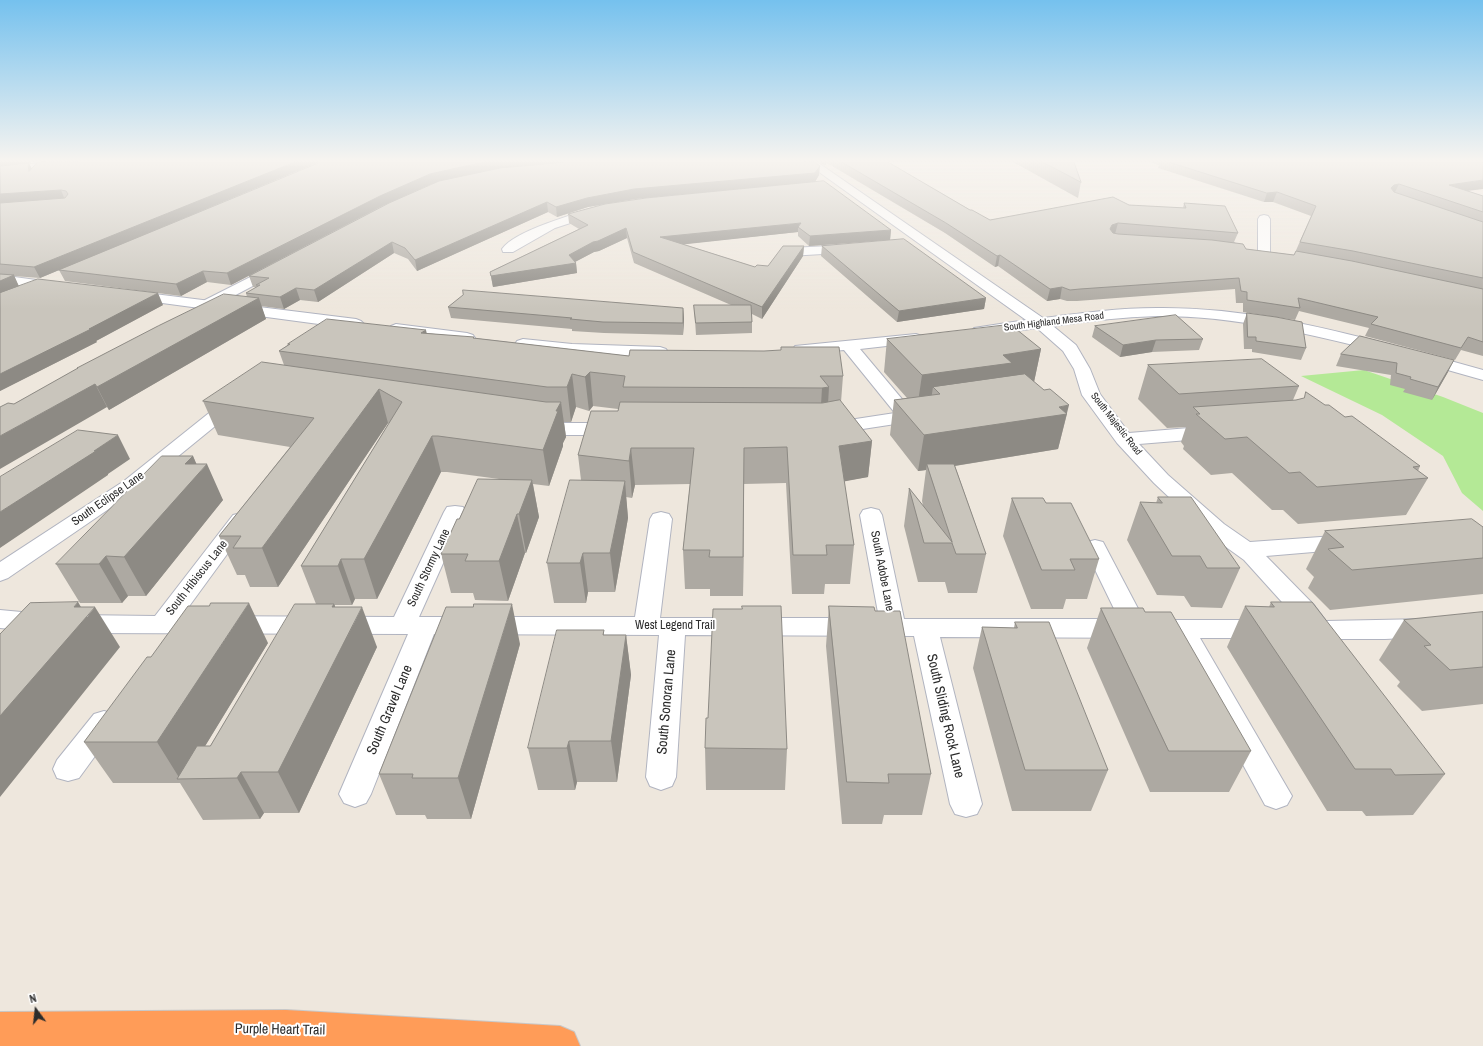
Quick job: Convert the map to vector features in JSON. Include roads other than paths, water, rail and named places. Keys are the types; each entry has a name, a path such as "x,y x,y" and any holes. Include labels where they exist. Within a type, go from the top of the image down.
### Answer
{"highway":[{"name":"Purple Heart Trail","path":"0,1031 286,1029 560,1046"}],"street":[{"path":"508,249 528,236 550,225 568,218 597,211"},
{"name":"South Majestic Road","path":"879,211 1041,324 1070,348 1082,369 1091,395 1124,439 1167,484 1216,528 1252,555 1305,611 1318,630"},
{"path":"1264,219 1264,252"},
{"path":"904,244 923,242"},
{"path":"788,252 865,248"},
{"path":"1249,250 1280,255"},
{"path":"180,318 290,260"},
{"path":"18,294 66,274"},
{"path":"0,279 72,288"},
{"path":"118,294 483,340"},
{"name":"South Highland Mesa Road","path":"964,333 1136,313 1156,312 1209,314 1288,325 1334,334 1483,375"},
{"path":"329,336 349,323"},
{"path":"790,350 849,346 933,337"},
{"path":"506,343 579,349 676,352"},
{"path":"849,346 908,417"},
{"name":"South Eclipse Lane","path":"0,573 131,485 249,390"},
{"path":"812,430 939,412"},
{"path":"521,425 552,429 631,430"},
{"path":"1124,439 1234,431"},
{"name":"South Hibiscus Lane","path":"166,632 256,501"},
{"name":"South Stormy Lane","path":"414,625 455,512"},
{"name":"South Adobe Lane","path":"870,515 893,628"},
{"path":"646,626 660,519"},
{"path":"1244,550 1370,541"},
{"path":"1095,547 1136,629"},
{"name":"West Legend Trail","path":"0,619 30,623 166,632 414,625 1318,630 1385,630 1446,626"},
{"name":"South Gravel Lane","path":"355,794 414,625"},
{"name":"South Sonoran Lane","path":"661,777 673,626"},
{"name":"South Sliding Rock Lane","path":"925,628 966,804"},
{"path":"1182,629 1276,796"},
{"path":"68,769 121,699"}]}
